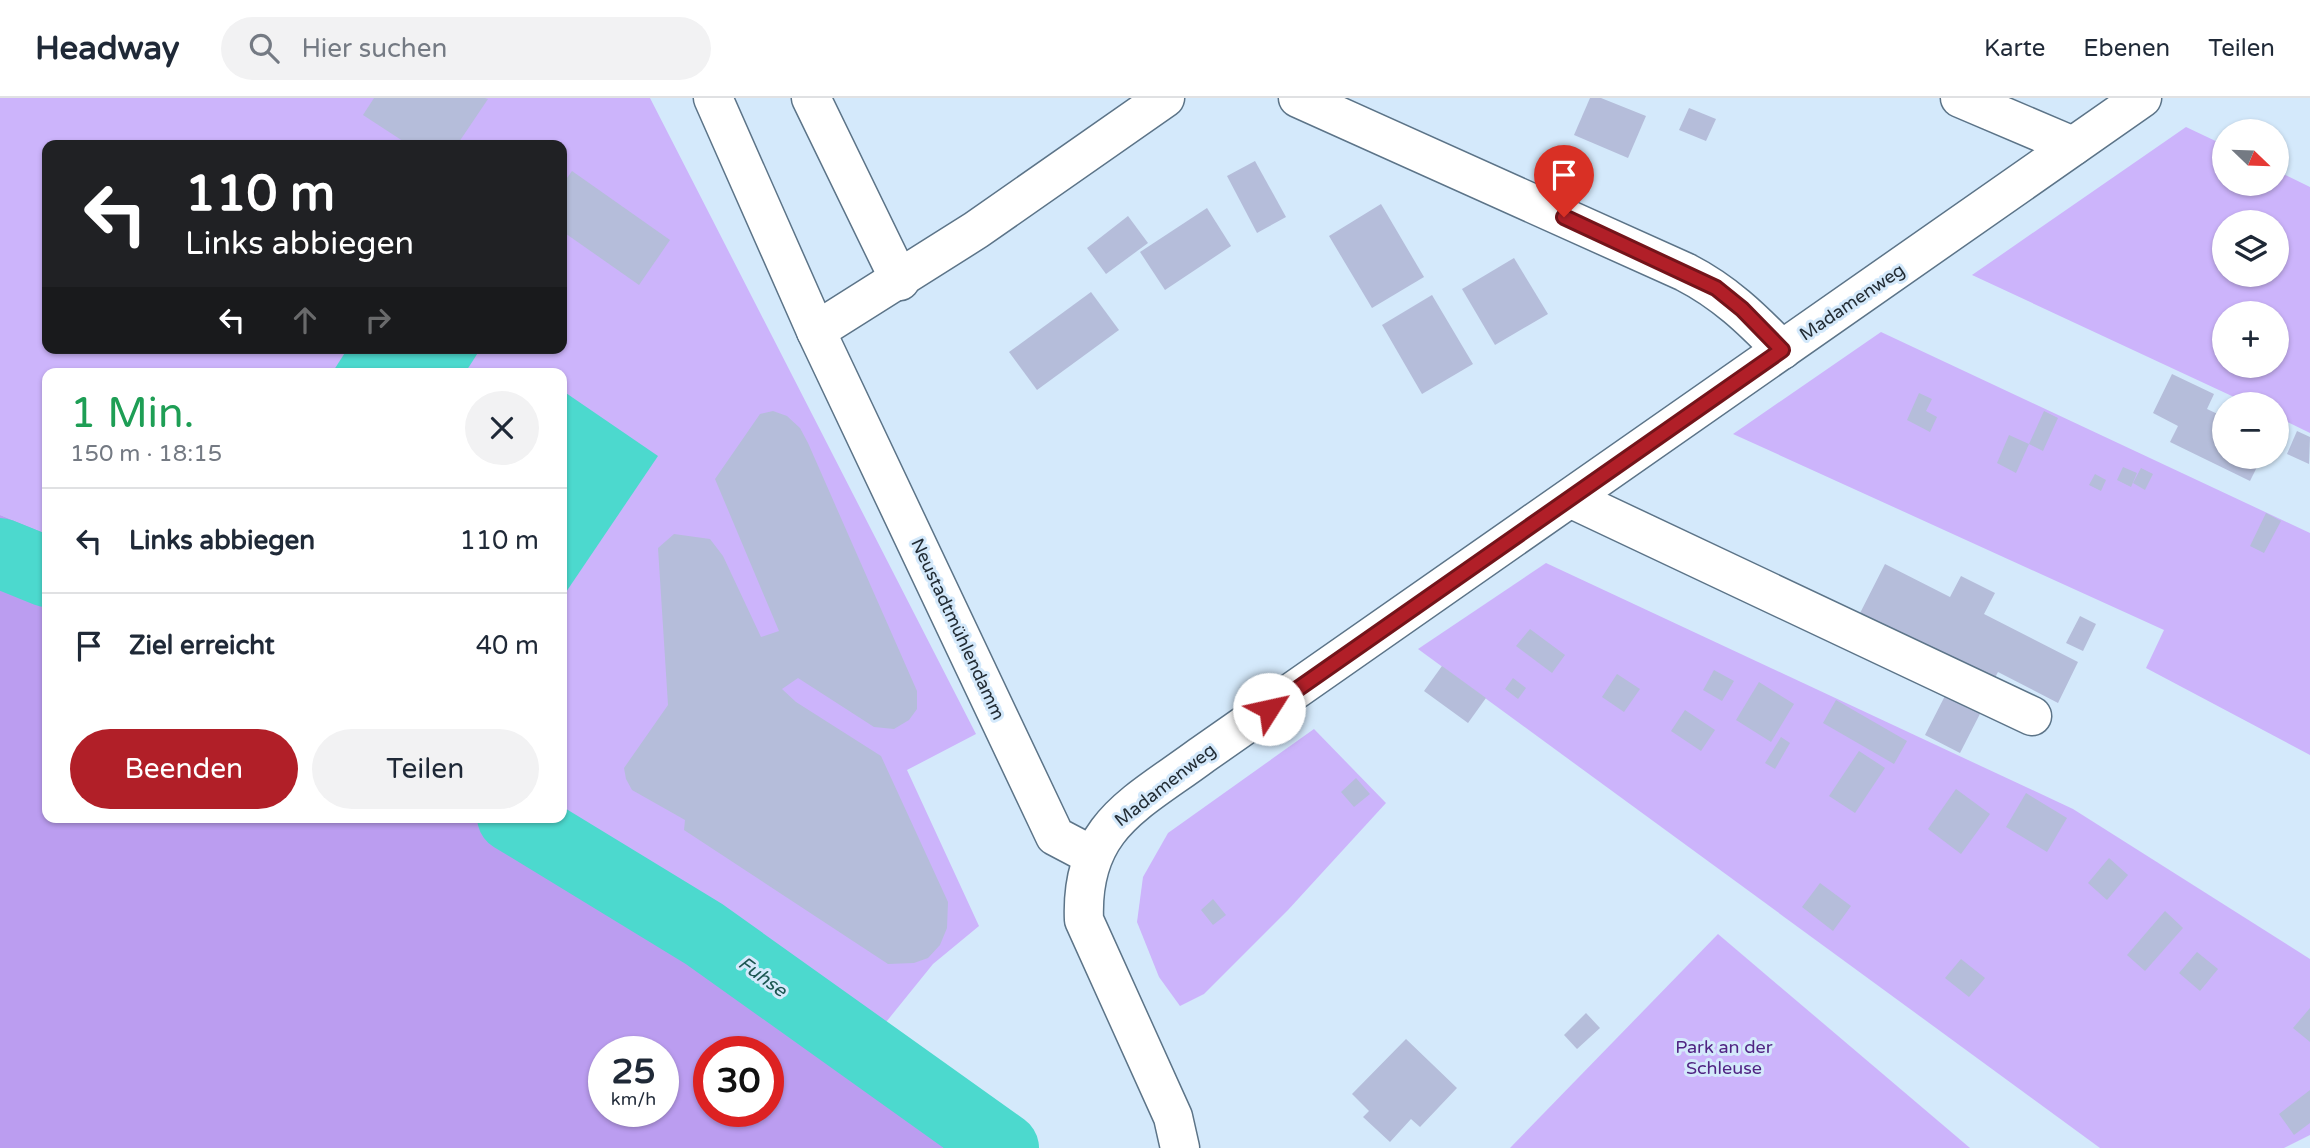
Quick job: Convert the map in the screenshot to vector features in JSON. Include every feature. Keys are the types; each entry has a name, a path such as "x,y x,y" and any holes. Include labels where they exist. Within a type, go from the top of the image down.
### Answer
{"street":[{"name":"Neustadtmühlendamm","path":"713,98 816,331 1055,836 1093,856"},
{"path":"811,98 900,281"},
{"path":"816,331 900,281 1165,98"},
{"path":"1298,98 1716,288 1742,309 1782,350"},
{"path":"1960,98 2073,146"},
{"name":"Madamenweg","path":"1093,856 1114,820 1202,755 1572,499 2142,98"},
{"path":"1572,499 2032,716"},
{"path":"1093,856 1083,890 1084,920 1173,1117 1180,1148"}],"green space":[{"path":"0,98 650,98 976,734 907,770 979,926 933,964 874,1037 551,823 567,823 567,368 42,368 42,532 0,515"},
{"path":"2186,127 2212,139 2212,196 2289,196 2289,177 2310,187 2310,433 2289,423 2289,392 2223,392 1972,275"},
{"path":"1881,332 2310,533 2310,755 2146,668 2164,630 1733,434"},
{"path":"1546,563 2073,809 2310,959 2310,1135 2284,1148 2100,1148 1418,649"},
{"path":"1314,729 1386,803 1288,910 1204,994 1180,1006 1159,977 1137,922 1143,877 1168,833"},
{"name":"Park an der Schleuse","path":"1718,934 1970,1148 1510,1148"}],"shaded area":[{"path":"344,354 477,354 468,368 335,368"},
{"path":"567,394 658,456 567,591"},
{"path":"0,515 42,532 42,823 554,823 703,920 1013,1133 1014,1148 0,1148"}],"building":[{"path":"374,98 488,99 460,140 401,140 363,115"},
{"path":"1590,98 1601,98 1646,116 1628,158 1574,135"},
{"path":"1689,108 1716,119 1706,141 1679,130"},
{"path":"1255,161 1286,217 1257,233 1227,176"},
{"path":"572,171 670,240 639,285 567,235 567,178"},
{"path":"1381,204 1424,277 1372,308 1329,236"},
{"path":"1207,208 1231,246 1165,290 1140,252"},
{"path":"1128,216 1148,243 1106,274 1087,248"},
{"path":"1514,258 1548,314 1495,345 1462,289"},
{"path":"1091,292 1119,330 1037,390 1009,352"},
{"path":"1432,295 1473,364 1422,394 1382,325"},
{"path":"2172,374 2212,393 2207,409 2212,411 2212,462 2170,442 2178,426 2153,413"},
{"path":"1919,393 1932,399 1926,411 1937,417 1930,432 1907,420"},
{"path":"773,411 787,416 800,428 808,443 917,691 917,709 909,720 894,729 874,727 798,678 782,689 796,702 881,756 948,902 947,928 940,945 928,958 914,963 888,964 684,830 685,820 632,790 626,779 624,768 668,705 658,548 674,534 710,539 723,556 761,637 779,631 715,479 760,414"},
{"path":"2044,411 2058,418 2043,451 2029,444"},
{"path":"2297,431 2310,437 2309,464 2289,455"},
{"path":"2009,435 2029,444 2016,473 1997,463"},
{"path":"2123,467 2137,473 2131,487 2117,480"},
{"path":"2141,468 2153,474 2145,490 2133,483"},
{"path":"2225,469 2256,469 2250,481"},
{"path":"2095,474 2106,480 2101,491 2089,485"},
{"path":"2266,513 2281,521 2264,553 2250,546"},
{"path":"1885,564 1950,597 1961,576 1995,593 1984,614 2078,662 2058,703 1998,672 1989,689 1856,621"},
{"path":"2080,616 2096,624 2083,651 2066,643"},
{"path":"1530,629 1565,655 1552,673 1516,646"},
{"path":"1442,666 1486,698 1468,723 1424,691"},
{"path":"1714,670 1734,681 1722,701 1703,690"},
{"path":"1617,674 1640,689 1624,712 1602,697"},
{"path":"1513,678 1526,688 1518,699 1505,689"},
{"path":"1759,682 1794,704 1771,742 1736,720"},
{"path":"1949,688 1984,706 1960,753 1925,735"},
{"path":"1836,700 1907,741 1894,764 1823,723"},
{"path":"1685,710 1715,730 1701,751 1671,731"},
{"path":"1781,737 1790,743 1775,769 1765,763"},
{"path":"1859,751 1885,768 1855,813 1829,796"},
{"path":"1356,778 1370,794 1354,807 1341,792"},
{"path":"1956,789 1990,814 1961,854 1928,829"},
{"path":"2026,793 2067,818 2047,852 2006,827"},
{"path":"2109,858 2128,875 2107,900 2088,883"},
{"path":"1820,883 1851,906 1833,931 1802,907"},
{"path":"1213,899 1226,915 1213,925 1201,910"},
{"path":"2165,911 2183,928 2145,971 2127,955"},
{"path":"2197,952 2218,969 2200,991 2179,973"},
{"path":"1961,959 1985,978 1969,997 1945,978"},
{"path":"2310,1008 2310,1042 2293,1028"},
{"path":"1586,1013 1600,1028 1577,1049 1564,1035"},
{"path":"1406,1039 1457,1088 1420,1127 1411,1119 1390,1142 1363,1117 1369,1111 1352,1094"},
{"path":"2310,1090 2310,1123 2294,1135 2279,1114"}],"waterway":[{"name":"Fuhse","path":"0,553 42,570"},
{"name":"Fuhse","path":"522,823 704,934 1004,1148"}],"route":[{"path":"1269,709 1782,350 1742,309 1716,288 1564,217"}]}
